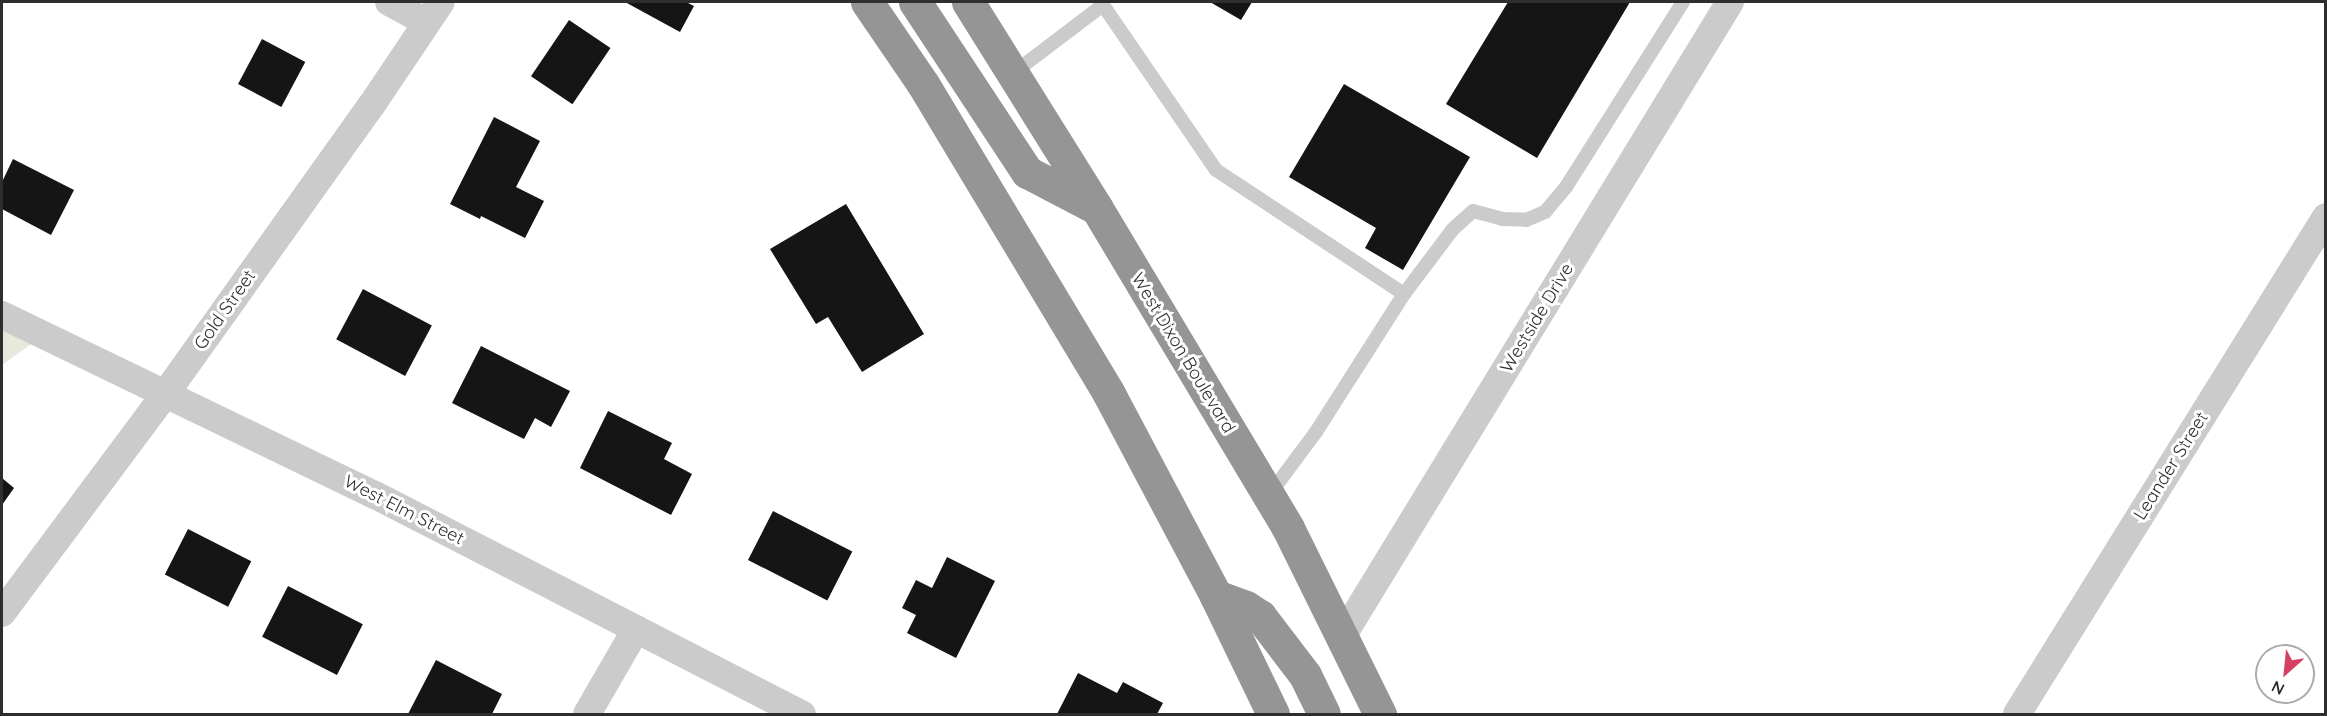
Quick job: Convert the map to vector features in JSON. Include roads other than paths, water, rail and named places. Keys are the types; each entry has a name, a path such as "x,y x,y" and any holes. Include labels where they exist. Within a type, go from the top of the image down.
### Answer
{"highway":[{"path":"867,2 923,84 1108,392 1216,596 1273,714"},
{"path":"915,2 1027,172 1096,207"},
{"name":"West Dixon Boulevard","path":"968,2 1096,207 1269,495 1343,635 1380,714"},
{"path":"1216,596 1246,607 1260,616 1305,675 1324,714"}],"street":[{"path":"389,2 433,12"},
{"name":"Westside Drive","path":"1343,635 1730,2"},
{"name":"Gold Street","path":"2,613 166,393 370,106 433,12"},
{"name":"Leander Street","path":"2018,714 2325,218"},
{"name":"West Elm Street","path":"2,315 375,495 802,714"},
{"path":"587,714 636,629"}],"lane":[{"path":"1269,495 1316,432 1404,294 1454,229 1473,211 1502,219 1526,220 1545,212 1566,187 1683,2"},
{"path":"1012,74 1103,3 1215,170 1404,294"}]}
